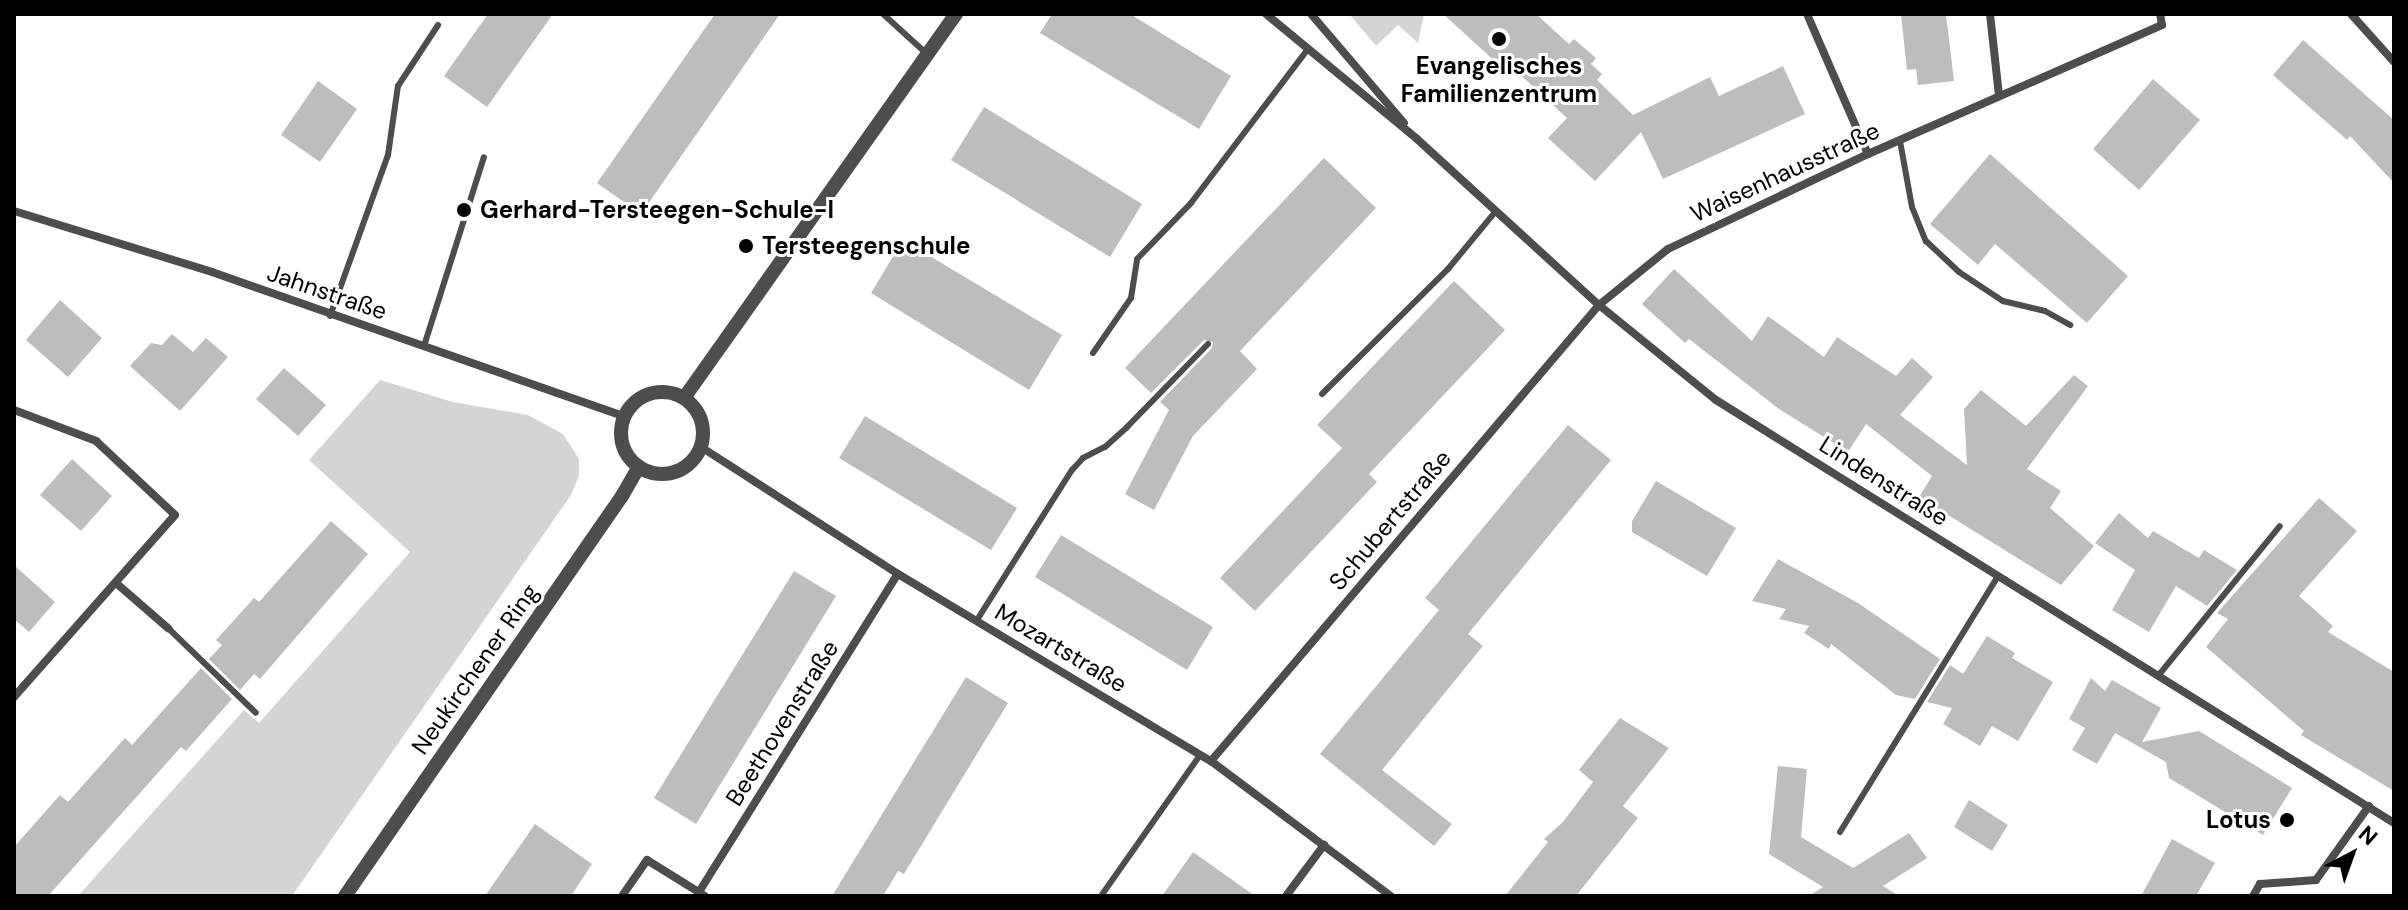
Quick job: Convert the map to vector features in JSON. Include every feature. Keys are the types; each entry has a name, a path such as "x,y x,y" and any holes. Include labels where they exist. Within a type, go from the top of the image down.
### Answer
{"street":[{"path":"684,398 956,14"},
{"name":"Lindenstraße","path":"1266,14 1417,139 1599,305 1716,400 2394,823"},
{"name":"Lindenstraße","path":"1311,14 1417,139"},
{"path":"1807,14 1868,154"},
{"path":"1990,14 1999,96"},
{"name":"Waisenhausstraße","path":"1599,305 1668,249 1868,154 2162,25 2160,14"},
{"path":"2351,14 2394,62"},
{"name":"Jahnstraße","path":"14,211 212,272 330,316 624,416"},
{"name":"Schubertstraße","path":"1211,761 1599,305"},
{"path":"671,392 684,398 701,419 701,447 693,460 681,470 667,474 639,467 622,444 620,430 624,416 643,396 671,392"},
{"path":"14,410 96,441 175,515 14,697"},
{"name":"Mozartstraße","path":"701,447 898,574 1211,761 1391,896"},
{"name":"Neukirchener Ring","path":"345,896 639,467"},
{"name":"Beethovenstraße","path":"702,894 898,574"},
{"path":"116,583 168,628"},
{"path":"2253,896 2260,884 2316,880 2369,806"},
{"path":"1286,896 1324,845"},
{"path":"622,896 647,860 702,894"}],"lane":[{"path":"883,14 928,55"},
{"path":"330,316 388,155 398,86 438,25"},
{"path":"1093,353 1131,298 1137,259 1191,203 1307,50"},
{"path":"1900,141 1912,207 1926,241 1959,272 2003,301 2045,311 2070,325"},
{"path":"424,346 484,157"},
{"path":"1322,394 1448,269 1496,211"},
{"path":"977,620 1072,470 1083,458 1105,447 1127,427 1208,344"},
{"path":"2158,676 2280,526"},
{"path":"1840,832 1998,576"},
{"path":"168,628 256,713"},
{"path":"1101,896 1200,755"}],"shaded area":[{"path":"1349,14 1424,14 1418,43 1398,25 1376,46"},
{"path":"380,380 453,402 528,415 563,434 579,459 579,476 571,495 292,896 78,896 244,710 259,723 410,552 309,460"}],"building":[{"path":"488,14 553,14 487,107 444,76"},
{"path":"715,14 780,14 641,214 597,183"},
{"path":"1052,14 1130,14 1231,76 1199,129 1040,33"},
{"path":"1443,14 1536,14 1569,44 1574,39 1596,58 1591,64 1602,74 1597,80 1633,115 1710,77 1719,96 1783,66 1805,114 1663,179 1641,132 1595,181 1548,138 1567,118 1503,59 1498,64"},
{"path":"1901,14 1946,14 1954,81 1918,85 1916,69 1907,70"},
{"path":"2303,40 2394,120 2394,183 2350,136 2347,140 2273,75"},
{"path":"2153,79 2200,120 2139,190 2093,149"},
{"path":"318,81 357,109 320,162 281,135"},
{"path":"984,107 1142,204 1110,257 951,160"},
{"path":"1990,154 2128,276 2087,323 1995,244 1978,265 1930,224"},
{"path":"1324,158 1376,208 1240,351 1257,369 1193,436 1154,510 1125,494 1169,410 1160,402 1212,348 1213,342 1204,340 1151,393 1125,368"},
{"path":"903,240 1062,335 1029,390 871,293"},
{"path":"1674,269 1752,341 1768,316 1824,357 1837,337 1896,376 1912,358 1933,377 1900,415 1967,465 1964,409 1981,390 2026,426 2074,375 2088,386 2027,469 2061,491 2050,508 2094,546 2061,585 1919,497 1932,476 1866,424 1848,452 1779,409 1689,339 1685,343 1642,304"},
{"path":"1454,281 1505,330 1369,474 1377,482 1255,611 1220,578 1342,448 1317,425"},
{"path":"60,300 102,338 68,377 26,340"},
{"path":"172,334 193,352 206,338 228,357 180,411 130,366 151,343 162,345"},
{"path":"284,368 326,405 298,436 256,399"},
{"path":"865,416 1017,508 991,550 839,458"},
{"path":"1568,425 1611,460 1468,634 1483,646 1382,770 1452,824 1434,846 1320,754 1439,610 1425,598"},
{"path":"72,459 112,496 81,531 40,495"},
{"path":"1656,481 1736,528 1707,576 1632,532 1632,521"},
{"path":"2319,498 2357,531 2299,596 2333,626 2328,632 2394,672 2394,791 2301,735 2304,731 2206,647 2228,619 2217,613"},
{"path":"2119,513 2148,538 2153,531 2199,558 2204,550 2237,570 2207,606 2176,586 2149,632 2112,610 2135,570 2095,543"},
{"path":"331,521 368,554 260,679 254,674 240,690 209,659 222,645 216,640 254,598 259,602"},
{"path":"1061,535 1213,627 1187,670 1035,577"},
{"path":"1778,559 1858,603 1940,659 1915,699 1896,695 1831,644 1829,649 1804,633 1809,626 1779,619 1786,609 1752,601"},
{"path":"14,565 55,602 29,632 14,619"},
{"path":"794,571 836,596 696,824 654,798"},
{"path":"1987,636 2015,653 2012,658 2053,682 2018,741 1992,726 1980,746 1943,724 1952,708 1927,702 1950,665 1963,674"},
{"path":"201,668 232,699 186,751 181,747 48,896 14,896 14,847 60,795 68,802 125,738 132,745"},
{"path":"966,677 1008,703 904,874 898,871 883,896 832,896"},
{"path":"2091,678 2105,691 2112,680 2161,708 2142,742 2199,731 2292,788 2263,835 2169,778 2166,762 2115,733 2097,764 2072,750 2085,728 2069,719"},
{"path":"1620,718 1669,748 1623,806 1638,818 1576,896 1505,896 1548,842 1544,839 1563,822 1593,782 1579,770"},
{"path":"1778,766 1807,769 1801,837 1853,868 1909,833 1927,858 1883,886 1899,896 1809,896 1823,887 1769,854"},
{"path":"1969,800 2008,825 1992,851 1954,827"},
{"path":"535,824 592,864 571,896 485,896"},
{"path":"2172,839 2215,863 2196,896 2141,896"},
{"path":"1193,852 1255,896 1162,896"}],"place":[{"name":"Evangelisches Familienzentrum","path":"1499,39"},
{"name":"Gerhard-Tersteegen-Schule-I","path":"464,210"},
{"name":"Tersteegenschule","path":"746,246"},
{"name":"Lotus","path":"2287,820"}]}
